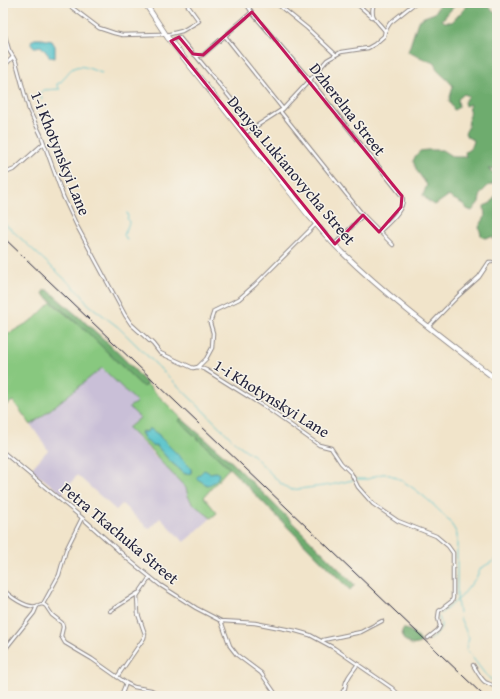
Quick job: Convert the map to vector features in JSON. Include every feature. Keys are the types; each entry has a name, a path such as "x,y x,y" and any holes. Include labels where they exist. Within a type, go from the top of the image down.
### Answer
{"highway":[{"name":"Denysa Lukianovycha Street","path":"145,3 166,35 316,224 360,269 428,327 497,380"}],"street":[{"path":"66,3 96,26 114,34 131,36 166,35 182,31 199,21 186,3"},
{"name":"Dzherelna Street","path":"246,3 310,80 402,196 403,200 401,207 379,232"},
{"path":"276,3 307,28 335,54"},
{"path":"356,3 373,17 385,31"},
{"path":"373,17 372,12 374,3"},
{"path":"244,134 282,110 327,60 335,54 349,50 368,48 381,40 390,23 415,3"},
{"path":"196,56 203,55 252,12"},
{"name":"1-i Khotynskyi Lane","path":"3,29 9,50 16,62 29,110 44,143 63,196 131,324 153,344 160,353 193,368 198,367 206,370 319,445 331,448 341,463 351,473 358,487 374,504 398,521 436,536 448,546 453,553 453,598 452,601 438,611 440,626 438,630 428,638"},
{"path":"225,36 363,215 392,245"},
{"path":"171,41 179,37 255,128"},
{"path":"3,67 13,58"},
{"path":"3,174 15,169 44,143"},
{"path":"335,244 363,215"},
{"path":"198,367 206,359 212,348 213,333 210,322 214,311 239,299 316,224"},
{"path":"428,327 479,277 489,262 492,262"},
{"name":"Petra Tkachuka Street","path":"3,452 150,577 196,608 221,621 255,623 296,631 323,641 392,688 400,696"},
{"path":"3,590 16,600 30,605 37,606 43,604 59,575 66,550 82,518"},
{"path":"110,611 138,593 150,577"},
{"path":"117,677 142,643 145,634 138,614 138,593"},
{"path":"43,604 52,615 62,623 63,627 61,636 63,641 126,683 134,687 151,690 162,696"},
{"path":"3,654 6,648 34,613 37,606"},
{"path":"221,621 230,646 237,655 260,673 277,696"},
{"path":"323,641 361,632 382,621"},
{"path":"342,693 345,685 358,664"},
{"path":"473,665 480,677 497,688"},
{"path":"121,696 126,683"}],"highlighted area":[{"path":"252,12 402,196 401,207 379,232 363,215 335,244 171,41 179,37 193,54 203,55"}],"shaded area":[{"path":"102,367 137,402 140,418 128,428 186,488 188,496 211,518 184,542 160,518 149,529 122,504 116,510 77,475 62,494 31,469 48,450 31,425"}],"green space":[{"path":"440,3 457,3 442,20 445,22 452,22 470,3 487,3 494,13 497,10 497,169 488,169 497,175 497,182 488,186 481,193 479,202 472,211 448,196 435,205 428,201 423,195 427,185 417,171 413,161 420,151 427,150 442,150 453,157 466,157 465,152 469,150 474,140 467,137 465,133 468,128 470,104 465,106 464,102 469,96 464,94 458,99 459,107 454,110 449,101 453,86 436,69 436,64 408,52 418,21 435,13"},
{"path":"496,195 497,245 493,237 484,238 481,235 479,227 485,217 484,206 491,203"},
{"path":"44,290 48,290 99,335 136,371 147,384 143,387 87,332 43,294"},
{"path":"51,302 87,332 143,387 147,384 181,418 179,421 229,468 204,497 217,513 211,518 192,503 186,488 156,455 128,428 140,418 129,407 137,402 102,368 31,425 13,401 3,407 3,337 34,319","holes":["149,430 159,435 191,469 191,473 185,474 170,461 156,445 145,439 141,433 142,431 147,432"]},
{"path":"181,418 233,463 355,585 350,590 229,468 179,421"},
{"path":"403,629 413,633 421,642 412,645 403,639"}],"water":[{"path":"35,39 52,41 55,46 55,58 50,57 41,46 33,47 31,41"},
{"path":"149,428 159,435 188,465 191,469 191,473 185,474 170,461 156,445 152,446 145,439 141,432 147,432"},
{"path":"204,470 210,473 216,472 219,474 213,483 207,485 196,478"}],"waterway":[{"path":"42,99 40,93 43,90 60,89 57,84 76,67 80,66 102,73"},
{"path":"127,213 129,223 124,235 127,240"},
{"path":"3,222 81,294 88,304 118,327 236,443 254,456 280,483 291,490 331,485 353,480"},
{"path":"356,479 368,479 384,474 394,477 404,482 427,499 453,527 457,535 457,600 459,613"},
{"path":"440,614 461,597 476,578 481,568 497,559"},
{"path":"430,640 441,628 439,617"},
{"path":"460,618 469,638 466,649 485,674 497,685"}],"railway":[{"path":"3,237 484,696"}]}
